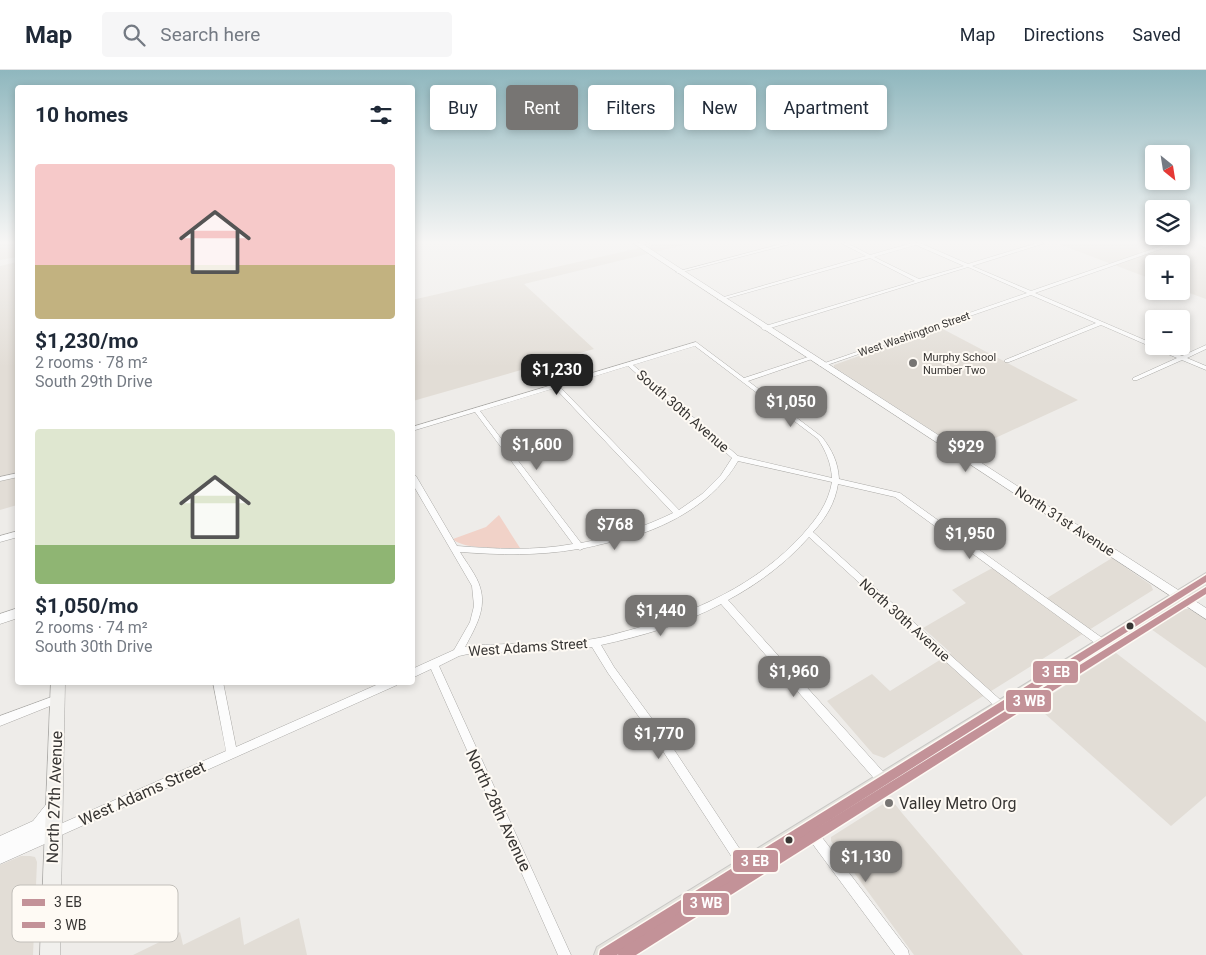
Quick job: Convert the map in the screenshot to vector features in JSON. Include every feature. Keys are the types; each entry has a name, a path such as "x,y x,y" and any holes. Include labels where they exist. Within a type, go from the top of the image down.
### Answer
{"main road":[{"path":"609,954 807,827 1206,578"},
{"name":"North 27th Avenue","path":"52,885 57,691"},
{"name":"North 27th Avenue","path":"50,942 50,955"}],"street":[{"name":"North 31st Avenue","path":"697,284 1206,614"},
{"path":"719,298 769,284"},
{"path":"764,328 909,284"},
{"path":"1011,284 1145,342"},
{"name":"West Washington Street","path":"822,365 1057,284"},
{"path":"1007,361 1101,323"},
{"path":"415,428 696,344 820,438 834,460 836,481"},
{"path":"1135,379 1206,347"},
{"path":"1175,355 1206,368"},
{"path":"744,380 810,358"},
{"name":"South 30th Avenue","path":"629,364 736,458"},
{"path":"556,386 678,513"},
{"path":"476,410 580,547"},
{"path":"415,481 454,549 517,552 580,547 634,534 678,513 707,493 724,477 736,458 889,492 904,499 1102,643"},
{"path":"0,479 15,476"},
{"name":"West Adams Street","path":"415,673 457,653 482,649 595,643 689,616 722,600 773,569 809,533 822,516 836,481"},
{"name":"North 30th Avenue","path":"809,533 1002,706"},
{"path":"0,539 15,535"},
{"name":"West Adams Street","path":"454,549 476,586 478,598 475,622 457,653"},
{"path":"722,600 883,780"},
{"path":"0,619 15,614"},
{"path":"595,643 610,670 665,745 745,867"},
{"name":"North 28th Avenue","path":"434,665 565,955"},
{"path":"219,685 232,753"},
{"name":"West Adams Street","path":"0,856 232,753 376,686"},
{"path":"0,721 57,691"},
{"path":"0,844 38,826 54,806"},
{"path":"807,827 903,955"}],"shaded area":[{"path":"0,284 15,284 15,506 0,510"},
{"path":"481,284 524,284 594,349 415,400 415,299"},
{"path":"1190,284 1206,284 1206,299 1190,293"},
{"path":"939,327 1078,400 965,452 834,367 834,365"},
{"path":"499,515 520,548 475,547 458,543 453,539 486,527"},
{"path":"1112,558 1151,585 1153,590 884,758 873,754 827,701 872,674 890,691 951,653 923,628 966,603 952,590 996,566 1039,597 1047,598"},
{"path":"1182,609 1189,609 1206,619 1206,668 1151,629"},
{"path":"1116,653 1206,722 1206,796 1171,826 1035,705"},
{"path":"891,799 1023,955 914,955 831,841 831,837"},
{"path":"21,856 35,857 37,862 36,885 12,885 12,942 34,942 33,955 0,955 0,865"},
{"path":"240,917 244,945 299,918 307,955 133,955 160,942 178,942 178,933 180,932 183,945"}],"transit line":[{"path":"605,955 1206,578"},
{"path":"624,955 1206,590"}],"place":[{"name":"Murphy School Number Two","path":"913,363"},
{"name":"Valley Metro Org","path":"889,803"}]}
